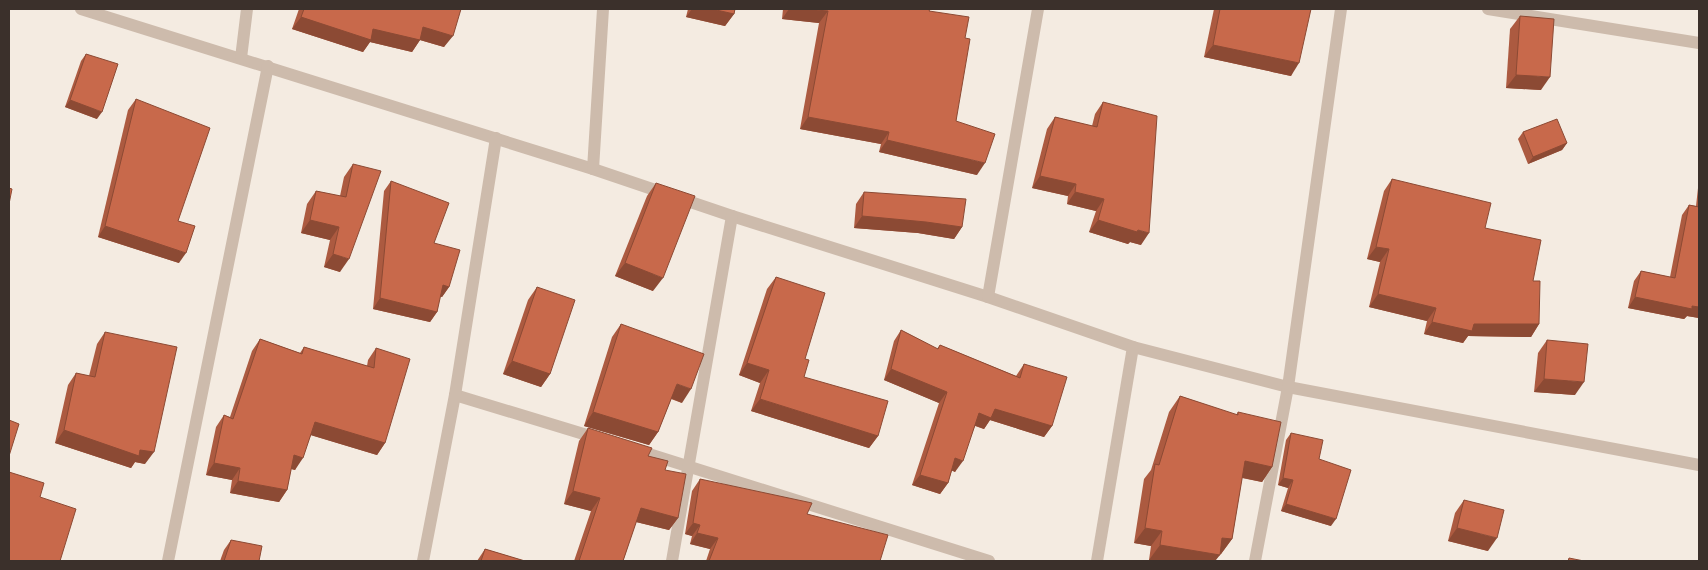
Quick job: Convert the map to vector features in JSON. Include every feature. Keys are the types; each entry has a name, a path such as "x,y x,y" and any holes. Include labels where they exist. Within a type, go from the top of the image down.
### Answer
{"street":[{"path":"81,9 593,169 732,216 988,297 1133,347 1288,387 1699,465"},
{"path":"241,58 247,9"},
{"path":"593,169 602,9"},
{"path":"988,297 1038,9"},
{"path":"1255,561 1288,387 1341,9"},
{"path":"1488,9 1699,43"},
{"path":"168,561 268,66"},
{"path":"423,561 455,395 496,138"},
{"path":"672,561 732,216"},
{"path":"1096,561 1133,347"},
{"path":"455,395 689,466 989,561"}],"building":[{"path":"304,9 461,9 453,36 423,27 420,40 373,29 371,40 301,17"},
{"path":"712,9 735,9 734,14"},
{"path":"804,9 930,9 929,11 969,17 965,38 970,39 956,121 995,134 985,163 887,140 889,132 808,117 828,11"},
{"path":"1220,9 1311,9 1299,63 1213,45"},
{"path":"1520,16 1554,19 1550,77 1516,75"},
{"path":"86,54 118,64 102,112 70,100"},
{"path":"136,99 210,128 178,221 195,226 186,253 105,226"},
{"path":"1103,102 1157,116 1149,233 1138,230 1137,232 1098,220 1104,199 1075,192 1076,184 1040,176 1055,117 1097,127"},
{"path":"1557,119 1567,143 1533,157 1523,132"},
{"path":"353,164 381,171 349,259 333,254 339,227 310,220 316,191 346,197"},
{"path":"1392,179 1491,203 1485,228 1541,240 1533,281 1540,281 1539,324 1474,324 1472,331 1432,322 1436,308 1378,294 1389,249 1376,247"},
{"path":"391,181 449,203 434,243 460,250 449,287 443,285 437,312 380,298"},
{"path":"656,183 695,196 663,278 625,263"},
{"path":"9,188 12,189 9,204"},
{"path":"864,192 966,199 962,227 862,216"},
{"path":"1689,205 1699,207 1699,307 1692,306 1692,309 1635,297 1641,271 1675,278"},
{"path":"776,277 825,293 805,359 809,360 804,377 888,401 878,436 760,399 769,370 747,363"},
{"path":"537,287 575,300 550,374 512,361"},
{"path":"621,324 704,354 691,389 677,384 658,432 593,412"},
{"path":"901,330 938,349 940,345 1020,378 1024,364 1067,377 1052,426 995,409 991,418 979,413 963,461 955,458 948,483 920,475 947,392 891,369"},
{"path":"105,332 177,347 154,452 140,450 139,456 64,430 76,373 95,377"},
{"path":"260,339 302,354 304,347 374,368 376,348 410,359 385,443 315,422 303,458 294,455 287,490 238,481 240,468 214,463 224,415 233,419"},
{"path":"1547,340 1588,344 1584,382 1544,379"},
{"path":"1180,396 1238,415 1238,412 1281,422 1272,467 1245,461 1232,539 1222,538 1220,555 1160,545 1162,531 1145,528 1155,464 1159,465"},
{"path":"9,420 19,424 9,456"},
{"path":"588,428 652,448 648,456 668,461 665,470 686,474 678,518 641,508 623,561 579,561 600,498 573,491"},
{"path":"1291,433 1323,440 1319,459 1351,470 1336,519 1286,504 1293,480 1283,478"},
{"path":"9,472 44,483 40,497 76,509 60,561 9,561"},
{"path":"700,479 812,503 807,514 888,535 880,561 709,561 718,538 697,533 700,525 693,523"},
{"path":"1464,500 1504,510 1497,538 1457,528"},
{"path":"231,540 262,546 259,561 224,561"},
{"path":"485,549 525,561 481,561"},
{"path":"1569,558 1584,561 1568,561"}]}
